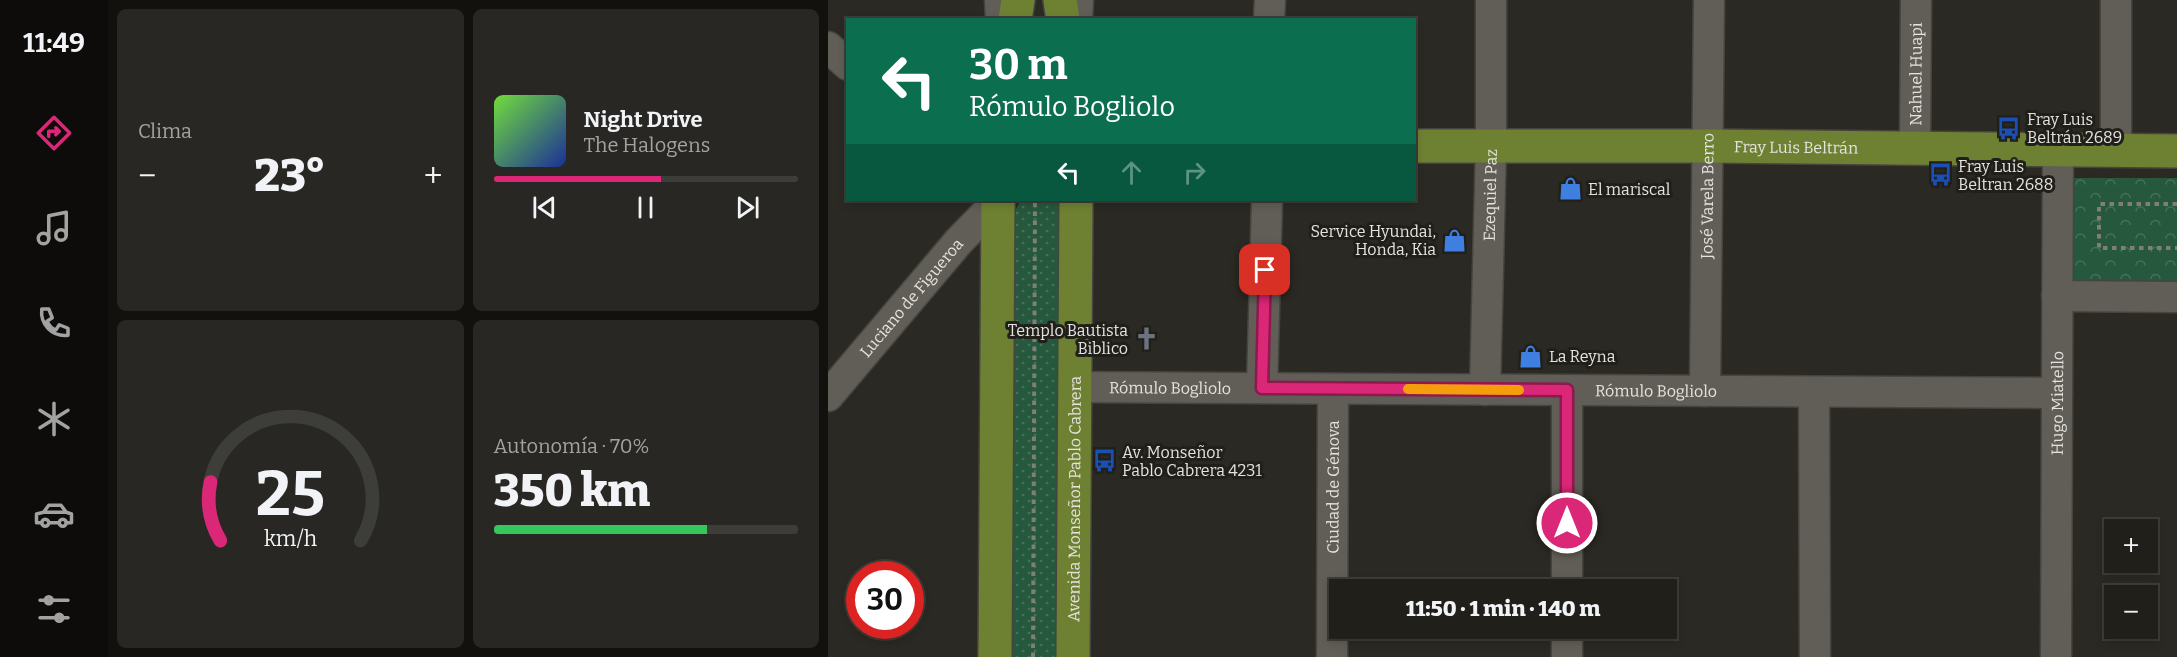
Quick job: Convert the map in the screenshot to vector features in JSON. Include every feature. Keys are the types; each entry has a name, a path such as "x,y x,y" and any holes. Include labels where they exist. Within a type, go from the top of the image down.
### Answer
{"main road":[{"path":"1015,18 1018,0"},
{"path":"1060,0 1063,18"},
{"name":"Fray Luis Beltrán","path":"1416,146 1708,146 2177,152"},
{"path":"995,657 998,201"},
{"name":"Avenida Monseñor Pablo Cabrera","path":"1073,657 1076,201"}],"street":[{"path":"1000,0 1000,18"},
{"path":"1077,18 1078,0"},
{"path":"1269,18 1270,0"},
{"name":"Ezequiel Paz","path":"1485,390 1491,145 1491,0"},
{"name":"José Varela Berro","path":"1705,391 1709,0"},
{"name":"Nahuel Huapi","path":"1915,149 1916,0"},
{"path":"2116,0 2116,152"},
{"path":"828,47 846,62"},
{"name":"Hugo Miatello","path":"2056,657 2058,151"},
{"name":"Luciano de Figueroa","path":"828,396 959,241 997,201"},
{"path":"1262,388 1267,201"},
{"path":"2057,296 2177,297"},
{"name":"Rómulo Bogliolo","path":"1074,387 2057,393"},
{"name":"Ciudad de Génova","path":"1332,657 1333,388"},
{"path":"1567,390 1567,579"},
{"path":"1814,392 1815,657"},
{"path":"1567,639 1567,657"}],"path":[{"path":"1033,657 1035,201"},
{"path":"2177,204 2099,204 2098,248 2177,248"}],"green space":[{"path":"2067,178 2177,178 2177,286 2069,285"},
{"path":"1020,201 1059,201 1056,657 1012,657 1013,228 1016,209"}],"slow traffic":[{"path":"1408,389 1519,390"}],"place":[{"name":"Fray Luis Beltrán 2689","path":"2009,128"},
{"name":"Fray Luis Beltran 2688","path":"1940,175"},
{"name":"El mariscal","path":"1570,189"},
{"name":"Service Hyundai, Honda, Kia","path":"1454,240"},
{"name":"Templo Bautista Biblico","path":"1146,339"},
{"name":"La Reyna","path":"1531,356"},
{"name":"Av. Monseñor Pablo Cabrera 4231","path":"1104,461"}],"route":[{"path":"1265,270 1262,388 1567,390 1567,523"}]}
